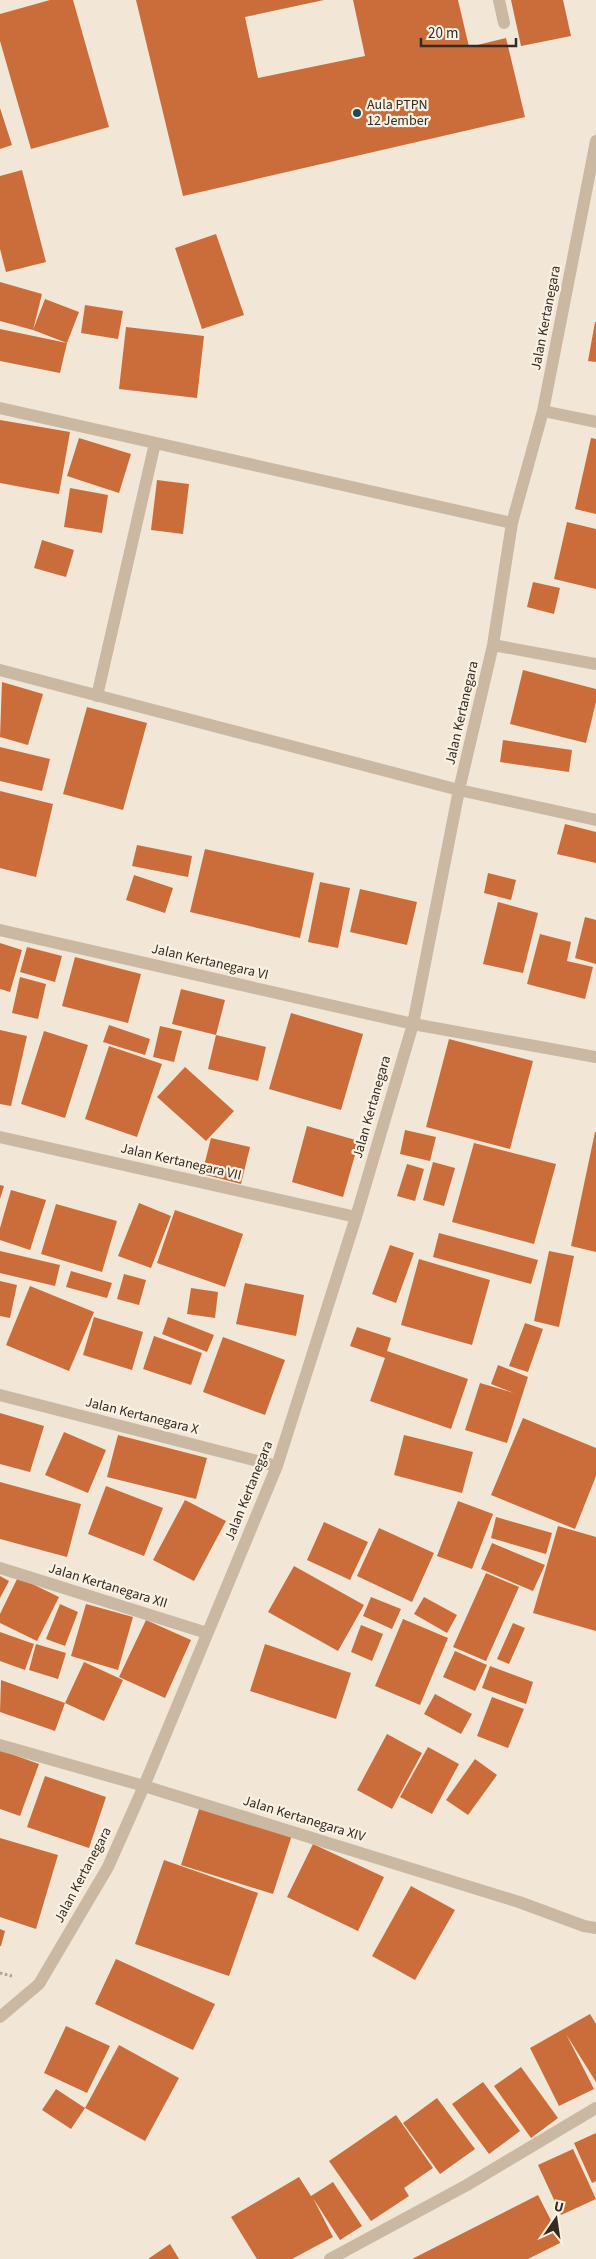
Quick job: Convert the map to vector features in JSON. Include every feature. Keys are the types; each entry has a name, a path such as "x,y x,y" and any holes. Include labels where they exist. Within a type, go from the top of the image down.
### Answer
{"street":[{"path":"499,0 504,23"},
{"name":"Jalan Kertanegara","path":"0,2017 39,1984 108,1867 144,1786 277,1466 356,1217 412,1024 460,790 493,645 512,523 543,411 596,141"},
{"path":"0,408 512,523"},
{"path":"543,411 596,422"},
{"path":"97,696 155,443"},
{"path":"493,645 596,664"},
{"path":"0,670 460,790 596,820"},
{"name":"Jalan Kertanegara VI","path":"0,930 412,1024"},
{"path":"412,1024 596,1057"},
{"name":"Jalan Kertanegara VII","path":"0,1137 356,1217"},
{"name":"Jalan Kertanegara X","path":"0,1395 277,1466"},
{"name":"Jalan Kertanegara XII","path":"0,1568 207,1633"},
{"name":"Jalan Kertanegara XIV","path":"0,1746 144,1786 519,1902 584,1926 596,1928"},
{"path":"330,2259 467,2185 596,2108"}],"building":[{"path":"50,0 73,0 109,127 31,149 0,41 0,14"},
{"path":"136,0 324,0 245,17 258,78 365,56 353,0 458,0 469,47 506,38 525,117 183,196"},
{"path":"511,0 563,0 571,36 521,46"},
{"path":"0,108 12,145 0,149"},
{"path":"22,170 46,262 6,272 0,249 0,176"},
{"path":"216,234 244,315 202,329 175,248"},
{"path":"0,282 42,294 33,330 0,321"},
{"path":"45,299 79,312 67,343 33,330"},
{"path":"85,305 123,311 118,339 81,333"},
{"path":"596,322 596,362 588,361"},
{"path":"126,327 204,336 197,398 119,389"},
{"path":"0,329 67,343 60,373 0,361"},
{"path":"0,420 70,432 59,494 0,483"},
{"path":"79,438 131,454 119,493 67,476"},
{"path":"591,438 596,439 596,514 575,509"},
{"path":"157,480 189,484 183,534 151,530"},
{"path":"70,488 108,495 102,533 64,527"},
{"path":"567,522 596,529 596,589 554,579"},
{"path":"42,540 74,550 66,577 34,568"},
{"path":"533,582 560,588 554,614 527,607"},
{"path":"523,670 596,689 596,702 586,743 510,724"},
{"path":"2,682 43,694 28,745 0,737"},
{"path":"87,707 147,723 123,810 63,794"},
{"path":"503,740 572,750 569,772 500,762"},
{"path":"0,747 50,759 42,791 0,781"},
{"path":"0,791 53,804 36,877 0,868"},
{"path":"565,824 596,832 596,863 557,854"},
{"path":"137,845 192,856 188,877 132,866"},
{"path":"205,849 314,873 300,938 190,912"},
{"path":"488,873 516,880 511,900 484,893"},
{"path":"134,875 173,888 165,913 126,900"},
{"path":"320,882 350,888 338,948 308,942"},
{"path":"360,889 417,902 407,945 350,932"},
{"path":"498,902 538,913 523,973 483,964"},
{"path":"585,917 596,920 596,964 575,958"},
{"path":"540,934 571,942 567,961 593,967 585,999 527,984"},
{"path":"0,943 22,950 10,992 0,989"},
{"path":"27,947 62,956 55,982 20,972"},
{"path":"75,957 141,974 128,1023 62,1006"},
{"path":"20,977 46,984 38,1019 12,1013"},
{"path":"181,989 225,1000 216,1035 172,1024"},
{"path":"291,1013 363,1034 341,1110 269,1089"},
{"path":"109,1025 150,1039 145,1055 103,1042"},
{"path":"160,1026 182,1031 174,1062 153,1057"},
{"path":"0,1030 27,1036 11,1106 0,1104"},
{"path":"44,1031 88,1045 65,1118 21,1104"},
{"path":"216,1035 266,1047 258,1081 208,1069"},
{"path":"449,1039 533,1061 510,1149 426,1127"},
{"path":"109,1046 162,1064 137,1137 85,1119"},
{"path":"185,1067 234,1111 206,1141 157,1097"},
{"path":"307,1126 359,1141 343,1197 292,1182"},
{"path":"405,1130 436,1137 430,1161 400,1154"},
{"path":"596,1132 596,1252 571,1246"},
{"path":"211,1138 250,1147 241,1184 202,1174"},
{"path":"474,1143 556,1164 534,1244 452,1222"},
{"path":"433,1162 455,1168 444,1206 423,1200"},
{"path":"407,1164 424,1169 415,1201 397,1196"},
{"path":"0,1185 4,1186 0,1199"},
{"path":"11,1190 46,1200 30,1250 0,1240 0,1228"},
{"path":"139,1203 171,1216 151,1268 118,1256"},
{"path":"56,1204 117,1221 102,1272 41,1254"},
{"path":"175,1210 243,1234 225,1287 157,1263"},
{"path":"439,1233 538,1260 531,1284 433,1257"},
{"path":"390,1245 414,1253 396,1303 372,1294"},
{"path":"0,1251 60,1265 55,1286 0,1273"},
{"path":"549,1251 574,1256 559,1327 534,1321"},
{"path":"419,1259 490,1280 472,1345 401,1325"},
{"path":"71,1271 112,1283 107,1298 66,1287"},
{"path":"124,1274 146,1280 139,1305 117,1299"},
{"path":"0,1281 17,1285 10,1318 0,1316"},
{"path":"245,1283 304,1295 296,1336 236,1324"},
{"path":"30,1286 94,1312 69,1371 6,1345"},
{"path":"191,1288 218,1292 215,1318 187,1314"},
{"path":"94,1317 143,1332 132,1370 83,1355"},
{"path":"168,1317 214,1335 207,1352 162,1334"},
{"path":"525,1323 543,1329 528,1372 509,1366"},
{"path":"357,1327 391,1338 387,1351 468,1379 451,1429 370,1401 385,1358 350,1346"},
{"path":"154,1336 202,1353 191,1385 143,1369"},
{"path":"223,1337 285,1360 265,1415 203,1392"},
{"path":"498,1365 528,1377 507,1443 465,1430 480,1383 514,1393 491,1384"},
{"path":"0,1413 44,1426 30,1472 0,1464"},
{"path":"523,1418 596,1448 596,1476 575,1529 491,1495"},
{"path":"64,1432 106,1450 88,1493 45,1475"},
{"path":"118,1435 207,1458 196,1499 107,1477"},
{"path":"404,1435 473,1452 462,1493 394,1475"},
{"path":"0,1482 81,1504 67,1557 0,1539"},
{"path":"106,1486 163,1508 144,1556 88,1534"},
{"path":"185,1500 226,1521 194,1581 153,1560"},
{"path":"458,1501 493,1514 472,1569 437,1556"},
{"path":"496,1517 552,1533 546,1554 491,1538"},
{"path":"324,1522 368,1542 350,1580 307,1560"},
{"path":"558,1526 596,1537 596,1631 533,1613"},
{"path":"379,1528 434,1553 412,1602 357,1576"},
{"path":"492,1543 545,1565 533,1591 481,1569"},
{"path":"294,1566 364,1605 338,1651 268,1612"},
{"path":"486,1573 519,1587 486,1661 453,1647"},
{"path":"0,1576 9,1581 0,1598"},
{"path":"18,1577 59,1597 37,1641 0,1623 0,1614"},
{"path":"371,1597 401,1609 392,1629 363,1616"},
{"path":"424,1597 457,1615 447,1633 414,1614"},
{"path":"60,1604 78,1612 65,1646 46,1639"},
{"path":"86,1604 133,1617 118,1670 71,1656"},
{"path":"403,1619 448,1638 420,1705 375,1686"},
{"path":"146,1620 191,1640 165,1698 119,1677"},
{"path":"513,1623 525,1628 509,1664 497,1659"},
{"path":"361,1625 383,1634 372,1661 351,1652"},
{"path":"0,1632 34,1644 25,1670 0,1661"},
{"path":"36,1644 66,1653 58,1679 29,1670"},
{"path":"265,1644 351,1673 336,1719 250,1691"},
{"path":"455,1651 487,1665 475,1691 443,1677"},
{"path":"84,1662 123,1680 104,1721 65,1703"},
{"path":"490,1666 533,1682 526,1704 482,1688"},
{"path":"1,1680 65,1703 55,1731 0,1712"},
{"path":"435,1694 472,1714 461,1734 424,1714"},
{"path":"492,1697 524,1709 508,1748 477,1736"},
{"path":"387,1734 422,1753 392,1809 357,1790"},
{"path":"428,1747 459,1764 432,1814 400,1797"},
{"path":"0,1750 39,1764 20,1816 0,1809"},
{"path":"475,1759 497,1775 468,1815 446,1800"},
{"path":"45,1776 106,1797 89,1848 27,1827"},
{"path":"200,1806 292,1835 273,1894 181,1865"},
{"path":"0,1838 58,1855 36,1929 0,1917"},
{"path":"313,1844 384,1877 358,1931 287,1897"},
{"path":"164,1860 258,1893 229,1976 135,1944"},
{"path":"411,1886 455,1910 415,1980 372,1956"},
{"path":"0,1929 5,1931 1,1946 0,1946"},
{"path":"116,1959 215,2004 193,2050 95,2004"},
{"path":"590,2014 596,2024 596,2082 566,2034 594,2089 559,2106 530,2048"},
{"path":"66,2026 110,2046 87,2093 44,2073"},
{"path":"119,2045 179,2078 145,2141 85,2108"},
{"path":"521,2067 558,2118 531,2138 494,2086"},
{"path":"483,2082 520,2131 489,2154 452,2104"},
{"path":"56,2089 85,2108 71,2129 42,2110"},
{"path":"437,2098 475,2149 440,2174 403,2123"},
{"path":"396,2115 433,2168 404,2188 409,2196 371,2221 329,2161"},
{"path":"596,2133 596,2181 592,2183 574,2143"},
{"path":"573,2149 596,2199 561,2215 538,2165"},
{"path":"299,2177 311,2196 333,2182 362,2226 340,2240 313,2198 333,2237 292,2259 257,2259 231,2217"},
{"path":"538,2195 562,2242 528,2259 412,2259"},
{"path":"170,2244 179,2259 148,2259"}],"place":[{"name":"Aula PTPN 12 Jember","path":"357,113"}]}
